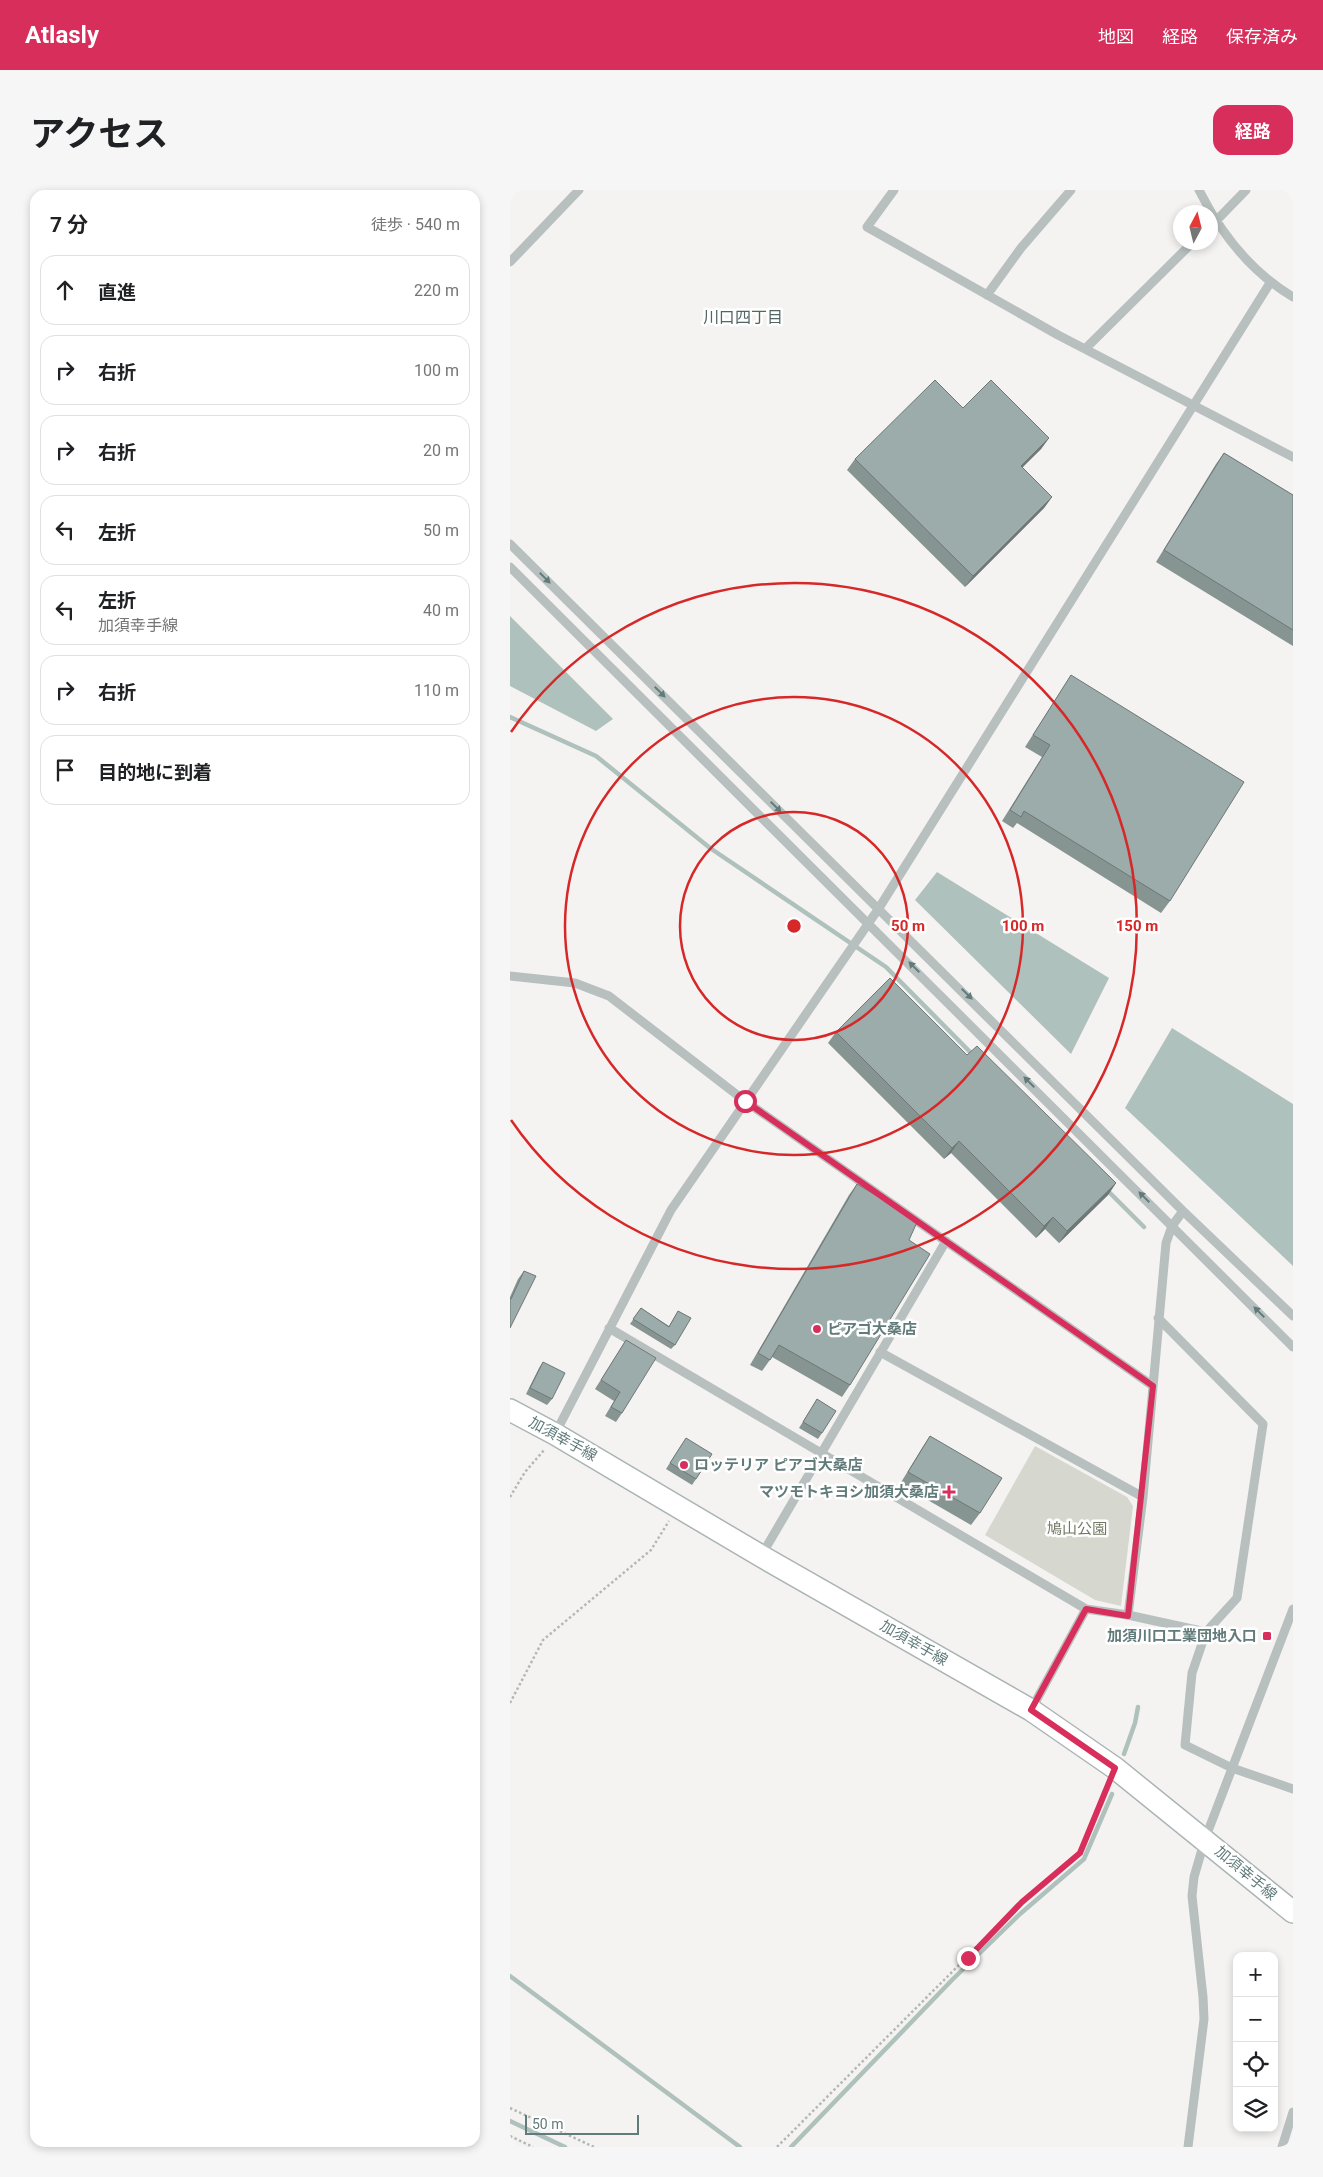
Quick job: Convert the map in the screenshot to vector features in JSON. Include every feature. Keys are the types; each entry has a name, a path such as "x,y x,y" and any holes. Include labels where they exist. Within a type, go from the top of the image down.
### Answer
{"main road":[{"name":"加須幸手線","path":"510,1410 555,1434 761,1556 1031,1710 1115,1768 1293,1912"}],"street":[{"path":"510,262 579,190"},
{"path":"894,190 867,227 1085,349 1293,458"},
{"path":"987,295 1021,248 1071,190"},
{"path":"1199,190 1205,205"},
{"path":"1218,218 1246,190"},
{"path":"1218,228 1270,283 1293,298"},
{"path":"1085,349 1185,250"},
{"path":"555,1434 671,1210 879,908 1270,283"},
{"path":"510,544 1183,1211 1293,1316"},
{"path":"510,566 1293,1347"},
{"path":"510,976 575,983 609,996 745,1101 1153,1386"},
{"path":"1128,1616 1143,1497 1166,1243 1172,1226 1183,1211"},
{"path":"761,1556 946,1241"},
{"path":"1158,1318 1263,1424 1238,1598 1206,1632 1192,1673 1185,1745 1232,1768 1293,1790"},
{"path":"609,1328 1086,1609 1206,1632"},
{"path":"880,1352 1143,1497"},
{"path":"1031,1710 1086,1609"},
{"path":"1188,2147 1204,2019 1192,1896 1194,1877 1205,1839 1293,1609"},
{"path":"1282,2147 1293,2112"}],"path":[{"path":"510,1497 524,1472 548,1446 555,1434"},
{"path":"510,1703 542,1640 651,1550 679,1506"},
{"path":"777,2147 1022,1902 1080,1853 1115,1768"},
{"path":"510,2108 594,2147"},
{"path":"510,2136 534,2147"}],"green space":[{"name":"鳩山公園","path":"1035,1446 1127,1497 1133,1506 1121,1606 1095,1600 985,1535"}],"shaded area":[{"path":"510,616 613,719 596,731 510,686"},
{"path":"937,872 1109,978 1071,1054 915,900"},
{"path":"1172,1028 1293,1104 1293,1266 1125,1108"}],"building":[{"path":"935,380 963,408 991,380 1049,438 1021,466 1052,497 973,576 855,459"},
{"path":"1224,453 1293,495 1293,630 1164,550"},
{"path":"1071,675 1244,782 1170,901 1024,811 1021,817 1010,810 1050,745 1033,735"},
{"path":"890,978 967,1055 977,1046 1116,1183 1067,1231 1053,1217 1044,1226 959,1141 952,1148 836,1032"},
{"path":"857,1184 918,1220 909,1240 930,1254 850,1385 779,1345 770,1360 758,1353"},
{"path":"524,1271 536,1276 510,1328 510,1299"},
{"path":"641,1308 669,1327 678,1311 691,1318 675,1345 633,1319"},
{"path":"626,1340 656,1358 622,1413 611,1407 620,1392 601,1380"},
{"path":"543,1362 565,1373 552,1399 530,1388"},
{"path":"817,1399 836,1411 822,1433 803,1422"},
{"path":"930,1436 1002,1478 980,1513 908,1472"},
{"path":"686,1438 712,1454 696,1479 670,1463"}],"waterway":[{"path":"510,717 596,756 710,848 886,967 974,1056"},
{"path":"1106,1189 1144,1227"},
{"path":"1124,1754 1135,1723 1138,1707"},
{"path":"791,2147 952,1980 1020,1914 1084,1859 1112,1794"},
{"path":"510,1976 740,2147"},
{"path":"510,2121 565,2147"}],"place":[{"name":"ピアゴ大桑店","path":"817,1329"},
{"name":"ロッテリア ピアゴ大桑店","path":"684,1465"},
{"name":"マツモトキヨシ加須大桑店","path":"949,1492"},
{"name":"加須川口工業団地入口","path":"1267,1636"}],"district":[{"name":"川口四丁目","path":"743,317"}],"route":[{"path":"745,1101 1153,1386 1143,1497 1128,1616 1086,1609 1031,1710 1115,1768 1080,1853 1022,1902 968,1958"}]}
